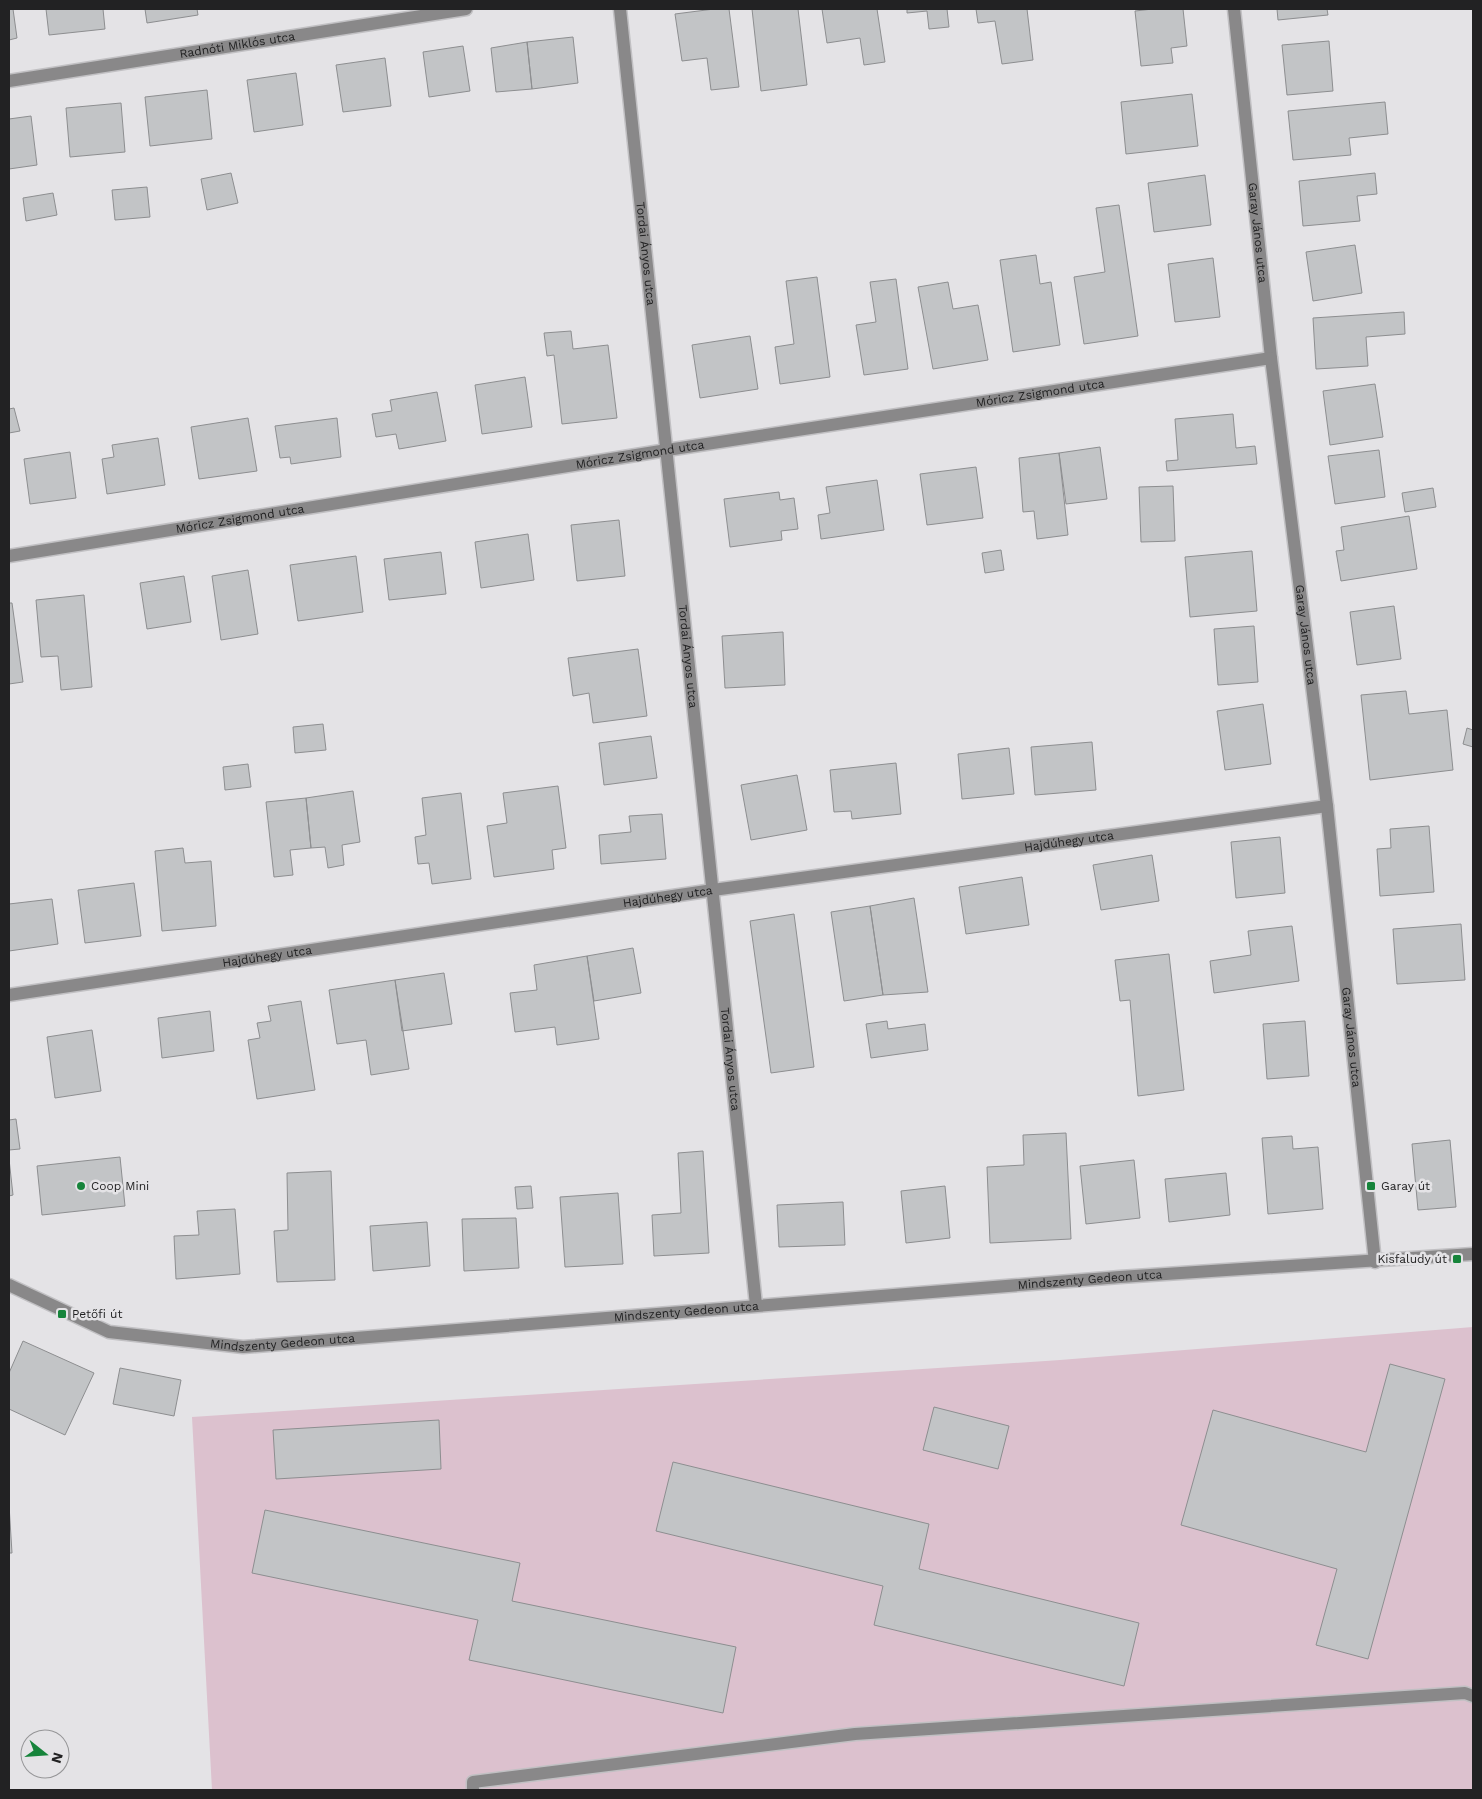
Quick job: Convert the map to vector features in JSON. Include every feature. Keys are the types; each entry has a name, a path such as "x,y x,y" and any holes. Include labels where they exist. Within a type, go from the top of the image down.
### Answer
{"street":[{"name":"Radnóti Miklós utca","path":"9,81 466,9"},
{"name":"Tordai Ányos utca","path":"620,9 756,1305"},
{"name":"Garay János utca","path":"1234,9 1271,358 1328,806 1375,1262"},
{"name":"Móricz Zsigmond utca","path":"9,556 667,450 1271,358"},
{"name":"Hajdúhegy utca","path":"9,995 712,890 1328,806"},
{"name":"Mindszenty Gedeon utca","path":"9,1285 109,1332 243,1347 1120,1277 1375,1262 1473,1254"},
{"path":"473,1790 473,1782 856,1734 1465,1693 1473,1696"}],"shaded area":[{"path":"1473,1327 1473,1790 212,1790 192,1417 1060,1360"}],"building":[{"path":"9,9 13,9 17,38 9,40"},
{"path":"46,9 103,9 105,29 49,35"},
{"path":"145,9 197,9 198,15 147,23"},
{"path":"729,9 739,87 711,90 707,58 682,61 675,14"},
{"path":"752,9 798,9 807,85 761,91"},
{"path":"822,9 877,9 885,62 864,65 860,38 827,43"},
{"path":"907,9 947,9 949,27 929,29 927,11 907,13"},
{"path":"976,9 1027,9 1033,60 1002,64 995,21 978,23"},
{"path":"1183,9 1187,46 1171,48 1173,63 1141,66 1135,11"},
{"path":"1277,9 1327,9 1328,15 1278,20"},
{"path":"573,37 578,83 532,89 527,42"},
{"path":"1329,41 1333,91 1287,95 1282,45"},
{"path":"527,42 532,89 496,92 491,48"},
{"path":"463,46 470,91 429,97 423,52"},
{"path":"385,58 391,106 343,112 336,65"},
{"path":"296,73 303,125 254,132 247,80"},
{"path":"207,90 212,139 150,146 145,97"},
{"path":"1192,94 1198,146 1126,154 1121,102"},
{"path":"1385,102 1388,134 1349,138 1351,155 1293,160 1288,111"},
{"path":"121,103 125,152 70,157 66,108"},
{"path":"31,116 37,165 9,169 9,119"},
{"path":"231,173 238,203 207,210 201,179"},
{"path":"1375,173 1377,194 1357,196 1360,221 1303,226 1299,181"},
{"path":"1205,175 1211,225 1154,232 1148,183"},
{"path":"147,187 150,217 115,220 112,190"},
{"path":"53,193 57,215 26,221 23,198"},
{"path":"1119,205 1138,336 1084,344 1074,277 1105,272 1096,208"},
{"path":"1355,245 1362,293 1313,301 1306,252"},
{"path":"1036,255 1040,284 1051,282 1060,345 1013,352 1000,260"},
{"path":"1213,258 1220,317 1175,322 1168,264"},
{"path":"817,277 830,377 780,384 775,347 794,344 786,281"},
{"path":"896,279 908,369 864,375 856,325 876,322 870,282"},
{"path":"948,282 953,309 978,305 988,360 933,369 918,287"},
{"path":"1404,312 1405,334 1366,337 1368,366 1316,369 1313,318"},
{"path":"571,331 573,349 608,345 617,418 562,424 554,355 547,356 544,333"},
{"path":"750,336 758,389 700,398 692,345"},
{"path":"525,377 532,427 482,434 475,385"},
{"path":"1375,384 1383,437 1330,445 1323,391"},
{"path":"437,392 446,441 399,449 396,434 376,437 372,414 392,411 390,400"},
{"path":"14,408 20,431 9,433 9,409"},
{"path":"1233,414 1236,448 1255,446 1257,464 1167,471 1166,461 1178,460 1175,419"},
{"path":"248,418 257,471 199,479 191,427"},
{"path":"337,418 341,457 291,464 290,457 280,458 275,426"},
{"path":"158,438 165,485 107,494 102,459 114,457 112,445"},
{"path":"1100,447 1107,499 1066,504 1059,453"},
{"path":"1379,450 1385,497 1335,504 1328,456"},
{"path":"70,452 76,498 30,504 24,459"},
{"path":"1059,453 1068,535 1037,539 1034,511 1023,512 1019,458"},
{"path":"976,467 983,518 927,525 920,474"},
{"path":"877,480 884,530 821,539 818,515 830,513 826,487"},
{"path":"1173,486 1175,541 1141,542 1139,487"},
{"path":"1433,488 1436,507 1405,512 1402,493"},
{"path":"779,492 780,500 794,498 798,529 781,531 782,540 730,547 724,499"},
{"path":"1409,516 1417,569 1341,581 1336,551 1344,550 1341,527"},
{"path":"619,520 625,576 577,581 571,525"},
{"path":"528,534 534,580 481,588 475,542"},
{"path":"1001,550 1004,570 985,573 982,553"},
{"path":"1252,551 1257,611 1190,617 1185,557"},
{"path":"441,552 446,594 389,600 384,559"},
{"path":"356,556 363,612 298,621 290,565"},
{"path":"248,570 258,634 221,640 212,576"},
{"path":"184,576 191,622 147,629 140,583"},
{"path":"84,595 92,687 61,690 58,656 41,657 36,600"},
{"path":"9,603 12,603 23,682 9,684"},
{"path":"1394,606 1401,659 1357,665 1350,612"},
{"path":"1254,626 1258,682 1218,685 1214,629"},
{"path":"783,632 785,685 725,688 722,636"},
{"path":"638,649 647,716 593,723 589,693 573,696 568,658"},
{"path":"1406,691 1409,714 1447,710 1453,770 1370,780 1361,695"},
{"path":"1263,704 1271,764 1225,770 1217,711"},
{"path":"323,724 326,750 295,753 293,727"},
{"path":"1467,728 1473,730 1473,747 1463,744"},
{"path":"651,736 657,778 604,785 599,743"},
{"path":"1092,742 1096,790 1035,795 1031,747"},
{"path":"1009,748 1014,794 962,799 958,754"},
{"path":"896,763 901,814 852,819 851,811 834,812 830,770"},
{"path":"248,764 251,787 225,790 223,767"},
{"path":"797,775 807,830 751,840 741,785"},
{"path":"558,786 566,848 552,850 554,869 494,877 487,826 507,823 503,793"},
{"path":"353,791 360,842 342,845 344,865 328,868 325,847 311,848 306,798"},
{"path":"461,793 471,879 432,884 429,863 418,864 415,837 426,835 422,798"},
{"path":"306,798 311,848 290,850 293,875 274,877 266,802"},
{"path":"662,814 666,859 601,864 599,835 631,832 629,816"},
{"path":"1429,826 1434,892 1380,896 1377,849 1391,848 1390,829"},
{"path":"1280,837 1285,893 1236,898 1231,842"},
{"path":"183,848 185,863 211,861 216,926 162,931 155,851"},
{"path":"1152,855 1159,901 1101,910 1093,865"},
{"path":"1022,877 1029,925 966,934 959,887"},
{"path":"134,883 141,936 85,943 78,890"},
{"path":"914,898 928,992 883,995 870,906"},
{"path":"52,899 58,944 9,951 9,904"},
{"path":"870,906 883,995 844,1001 831,912"},
{"path":"794,914 814,1067 771,1073 750,921"},
{"path":"1461,924 1465,980 1397,984 1393,929"},
{"path":"1292,926 1299,981 1214,993 1210,961 1251,955 1248,931"},
{"path":"633,948 641,993 594,1001 587,956"},
{"path":"1169,954 1184,1090 1138,1096 1130,1000 1120,1001 1115,960"},
{"path":"587,956 599,1039 557,1045 555,1027 515,1032 510,993 537,990 534,965"},
{"path":"444,973 452,1024 402,1031 395,980"},
{"path":"395,980 409,1069 371,1075 366,1040 337,1044 329,990"},
{"path":"301,1001 315,1090 257,1099 248,1040 260,1038 257,1023 271,1021 268,1006"},
{"path":"210,1011 214,1051 162,1058 158,1018"},
{"path":"887,1021 888,1029 925,1024 928,1050 871,1058 866,1024"},
{"path":"1305,1021 1309,1076 1267,1079 1263,1024"},
{"path":"92,1030 101,1091 55,1098 47,1037"},
{"path":"16,1119 20,1149 9,1150 9,1120"},
{"path":"1066,1133 1071,1239 990,1243 987,1167 1024,1165 1023,1135"},
{"path":"1292,1136 1293,1149 1318,1147 1323,1209 1268,1214 1262,1138"},
{"path":"1450,1140 1456,1207 1418,1210 1412,1144"},
{"path":"703,1151 709,1253 654,1256 652,1215 681,1213 678,1153"},
{"name":"Coop Mini","path":"120,1157 125,1206 42,1215 37,1166"},
{"path":"9,1159 13,1195 9,1196"},
{"path":"1134,1160 1140,1218 1086,1224 1080,1166"},
{"path":"331,1171 335,1280 277,1282 274,1231 288,1230 287,1173"},
{"path":"1226,1173 1230,1215 1169,1222 1165,1179"},
{"path":"531,1186 533,1208 517,1209 515,1187"},
{"path":"945,1186 950,1238 906,1243 901,1191"},
{"path":"618,1193 623,1264 565,1267 560,1197"},
{"path":"843,1202 845,1245 779,1247 777,1205"},
{"path":"235,1209 240,1274 176,1279 174,1236 199,1235 197,1211"},
{"path":"516,1218 519,1268 464,1271 462,1219"},
{"path":"427,1222 430,1266 373,1271 370,1226"},
{"path":"23,1341 94,1373 65,1435 9,1409 9,1373"},
{"path":"1390,1364 1445,1379 1368,1659 1316,1645 1337,1569 1181,1525 1213,1410 1366,1452"},
{"path":"120,1368 181,1380 174,1416 113,1404"},
{"path":"934,1407 1009,1426 998,1469 923,1450"},
{"path":"439,1420 441,1469 276,1479 273,1430"},
{"path":"673,1462 929,1524 919,1569 1139,1623 1124,1686 874,1625 883,1586 656,1531"},
{"path":"9,1505 12,1553 9,1553"},
{"path":"265,1510 520,1563 512,1601 736,1647 723,1713 469,1660 478,1620 252,1573"}],"place":[{"name":"Coop Mini","path":"81,1186"},
{"name":"Garay út","path":"1371,1186"},
{"name":"Kisfaludy út","path":"1457,1259"},
{"name":"Petőfi út","path":"62,1314"}]}
